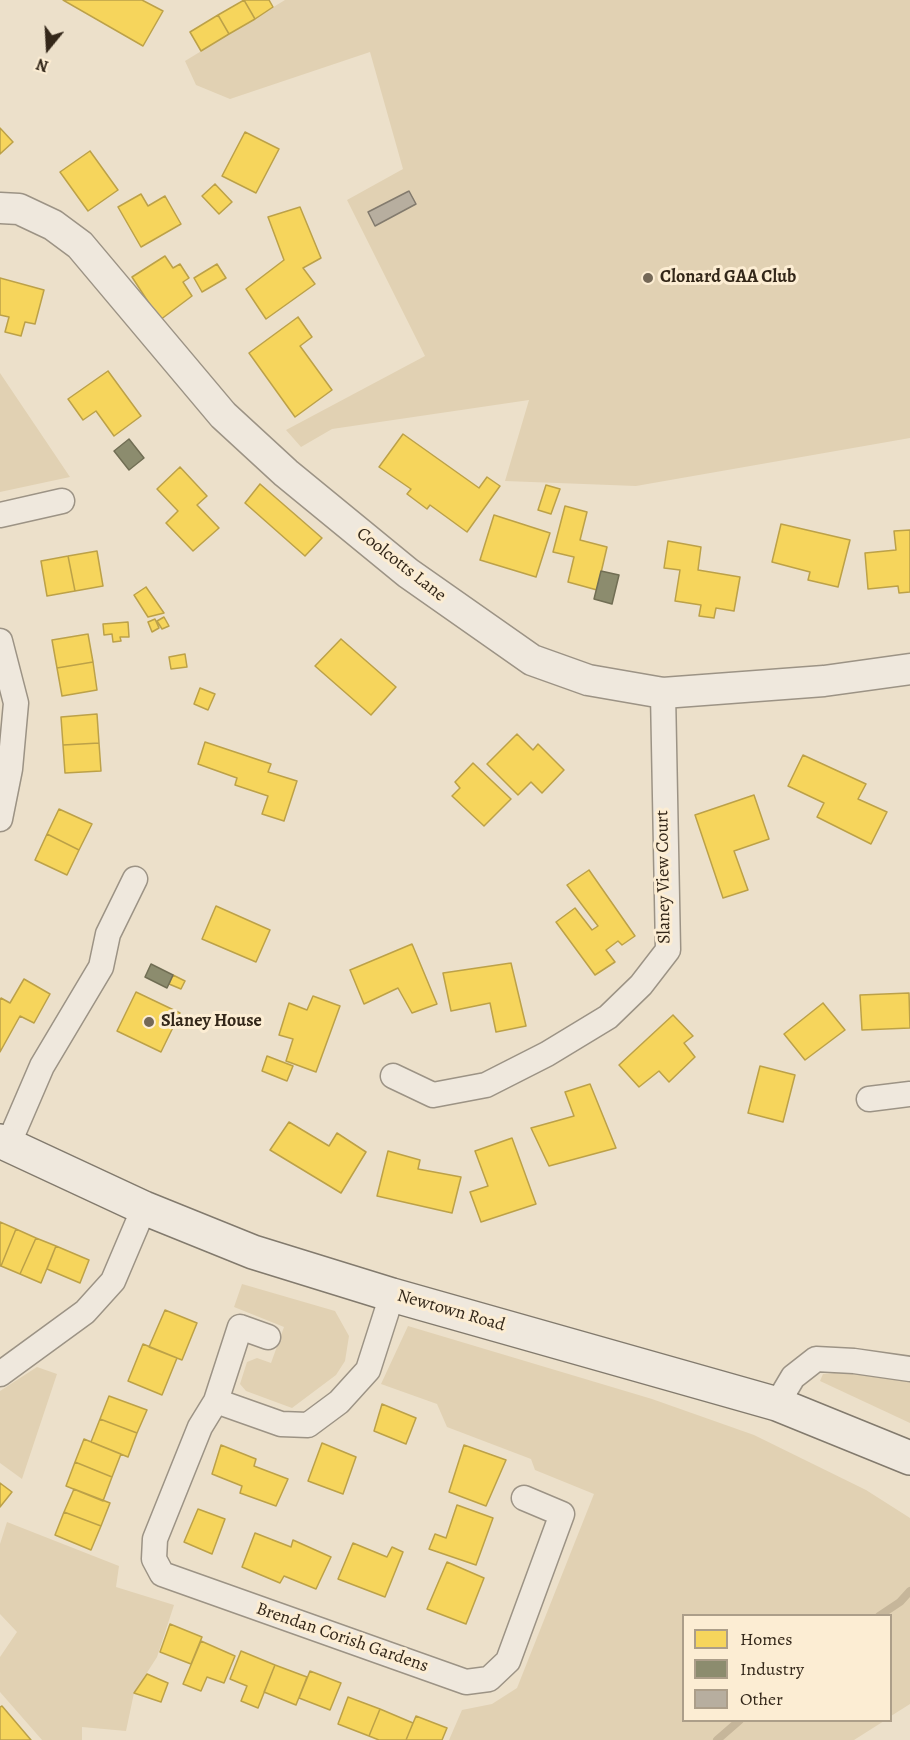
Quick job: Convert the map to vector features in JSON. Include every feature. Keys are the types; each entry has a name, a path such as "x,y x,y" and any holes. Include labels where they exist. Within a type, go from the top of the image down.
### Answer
{"main road":[{"name":"Newtown Road","path":"4,1143 144,1208 253,1252 392,1295 777,1404 910,1458"}],"street":[{"name":"Coolcotts Lane","path":"0,208 19,209 45,221 80,244 223,415 286,473 408,573 519,654 588,680 663,693 824,681 910,669"},
{"path":"0,515 62,501"},
{"path":"0,641 16,703 10,769 0,819"},
{"name":"Slaney View Court","path":"393,1076 433,1095 486,1085 547,1054 608,1017 641,985 668,950 663,693"},
{"path":"4,1143 42,1066 101,968 108,934 135,879"},
{"path":"869,1099 910,1094"},
{"path":"0,1374 85,1312 113,1281 144,1208"},
{"path":"216,1401 281,1424 308,1425 339,1402 368,1370 392,1295"},
{"name":"Brendan Corish Gardens","path":"268,1337 240,1327 216,1401 200,1426 155,1539 154,1559 162,1574 466,1682 489,1679 508,1662 562,1514 524,1498"},
{"path":"777,1404 793,1377 816,1359 854,1361 910,1369"}],"shaded area":[{"name":"Clonard GAA Club","path":"285,0 910,0 910,438 636,486 505,481 529,400 332,429 301,447 286,430 425,356 347,200 403,169 370,52 230,99 196,85 185,61"},
{"path":"0,373 70,477 0,492"},
{"path":"242,1284 335,1311 349,1336 345,1361 336,1375 292,1408 246,1391 240,1384 247,1362 257,1358 271,1363 284,1327 234,1307"},
{"path":"408,1326 652,1399 754,1435 866,1490 910,1518 910,1704 892,1715 892,1614 682,1614 682,1722 882,1722 854,1740 449,1740 462,1710 492,1704 517,1688 594,1494 535,1470 531,1459 447,1427 437,1404 381,1384"},
{"path":"37,1367 57,1374 22,1479 0,1463 0,1391"},
{"path":"846,1372 891,1376 910,1382 910,1423 820,1381 823,1374"},
{"path":"7,1522 119,1566 116,1587 174,1605 157,1657 134,1693 126,1731 82,1727 82,1740 42,1740 0,1692 0,1657 17,1632 0,1614 0,1544"}],"building: Homes":[{"path":"63,0 142,0 163,11 143,46"},
{"path":"244,0 269,0 273,7 255,19"},
{"path":"244,0 255,19 229,34 218,15"},
{"path":"218,15 229,34 201,51 190,32"},
{"path":"0,128 13,142 0,154"},
{"path":"245,132 279,149 256,193 222,176"},
{"path":"90,151 118,190 88,211 60,172"},
{"path":"215,184 232,202 219,214 202,196"},
{"path":"141,194 148,206 165,196 181,224 141,247 118,207"},
{"path":"300,207 321,258 303,268 315,284 266,319 246,289 284,260 268,217"},
{"path":"165,256 173,268 180,264 189,278 183,282 192,296 160,320 132,277"},
{"path":"217,264 226,278 202,292 194,278"},
{"path":"0,278 44,290 35,324 25,322 21,336 5,332 9,317 0,315"},
{"path":"298,317 312,337 300,346 332,390 295,417 249,353"},
{"path":"108,371 141,416 114,436 96,411 83,420 68,399"},
{"path":"403,434 479,488 487,477 500,486 467,532 430,505 427,509 407,494 411,489 379,467"},
{"path":"180,467 207,496 197,505 219,528 193,551 166,523 178,511 157,489"},
{"path":"260,484 322,538 305,556 245,503"},
{"path":"546,485 560,489 551,514 538,510"},
{"path":"565,506 587,512 580,540 607,547 597,590 568,582 574,557 553,552"},
{"path":"494,515 550,533 536,577 480,560"},
{"path":"781,524 850,540 838,587 808,580 810,572 772,562"},
{"path":"910,530 910,592 899,593 898,586 868,589 865,553 896,550 894,531"},
{"path":"668,541 701,547 698,570 740,577 734,611 716,608 714,618 699,616 701,605 675,601 680,570 664,568"},
{"path":"97,551 103,586 75,591 68,556"},
{"path":"68,556 75,591 47,596 41,561"},
{"path":"146,587 164,613 148,617 134,595"},
{"path":"164,617 169,626 162,629 157,621"},
{"path":"155,619 159,628 152,632 148,622"},
{"path":"128,622 129,637 120,637 121,641 113,642 112,634 104,635 103,624"},
{"path":"88,634 93,662 57,668 52,640"},
{"path":"341,639 396,687 371,715 315,666"},
{"path":"185,654 187,667 171,669 169,657"},
{"path":"93,662 97,690 62,696 57,668"},
{"path":"200,688 215,694 208,710 194,704"},
{"path":"97,714 99,743 63,745 61,717"},
{"path":"517,734 533,750 538,744 564,770 542,793 531,782 518,795 487,764"},
{"path":"205,742 271,764 268,772 297,781 284,821 262,814 268,796 235,785 237,778 198,764"},
{"path":"99,743 101,771 65,773 63,745"},
{"path":"803,755 866,784 858,799 887,812 871,844 817,817 824,803 788,786"},
{"path":"473,763 511,799 484,826 452,796 460,788 455,782"},
{"path":"754,795 769,839 734,851 748,890 723,898 695,815"},
{"path":"59,809 92,824 79,850 47,834"},
{"path":"47,834 79,850 67,875 35,860"},
{"path":"589,870 635,936 622,945 618,941 606,950 615,962 595,975 556,922 575,908 592,930 598,926 567,885"},
{"path":"216,906 270,930 256,962 202,939"},
{"path":"412,944 437,1004 412,1013 398,988 364,1004 350,970"},
{"path":"511,963 526,1026 496,1032 490,1003 451,1011 443,973"},
{"path":"173,975 185,981 181,989 169,984"},
{"path":"24,979 50,994 34,1023 20,1016 0,1052 0,1000 1,998 10,1003"},
{"name":"Slaney House","path":"136,992 180,1013 161,1052 117,1031"},
{"path":"909,993 910,1028 862,1030 860,995"},
{"path":"313,996 340,1006 316,1072 286,1061 293,1039 279,1035 289,1003 307,1010"},
{"path":"823,1003 845,1030 805,1060 784,1034"},
{"path":"673,1015 693,1036 684,1043 695,1057 669,1082 659,1071 639,1087 619,1065"},
{"path":"267,1056 293,1066 287,1081 262,1071"},
{"path":"760,1066 795,1075 783,1122 748,1113"},
{"path":"590,1084 616,1148 549,1166 531,1128 574,1116 565,1092"},
{"path":"289,1122 329,1146 337,1133 366,1152 341,1193 270,1150"},
{"path":"512,1138 536,1204 481,1222 470,1192 488,1186 475,1151"},
{"path":"388,1151 420,1160 418,1169 461,1177 452,1213 377,1196"},
{"path":"0,1222 16,1229 1,1266 0,1266"},
{"path":"16,1229 36,1238 20,1274 1,1266"},
{"path":"36,1238 56,1246 41,1283 20,1274"},
{"path":"56,1246 89,1260 80,1283 47,1269"},
{"path":"165,1310 197,1323 182,1360 149,1347"},
{"path":"143,1344 177,1358 162,1395 128,1381"},
{"path":"109,1396 147,1410 137,1433 100,1419"},
{"path":"382,1404 416,1418 406,1444 374,1431"},
{"path":"100,1419 137,1433 128,1457 91,1442"},
{"path":"84,1439 121,1454 112,1477 75,1462"},
{"path":"322,1443 356,1457 343,1494 308,1481"},
{"path":"221,1445 256,1459 254,1466 288,1479 276,1506 240,1493 242,1486 212,1474"},
{"path":"464,1445 506,1460 486,1506 449,1492"},
{"path":"75,1462 112,1477 103,1501 66,1486"},
{"path":"0,1483 12,1492 0,1507"},
{"path":"74,1489 110,1503 101,1526 64,1512"},
{"path":"457,1505 493,1518 476,1565 429,1549 435,1534 446,1538"},
{"path":"198,1509 225,1519 212,1554 184,1542"},
{"path":"64,1512 101,1526 91,1550 55,1535"},
{"path":"255,1533 291,1547 293,1540 331,1557 316,1589 284,1576 280,1583 242,1567"},
{"path":"353,1543 387,1557 392,1547 403,1552 385,1597 338,1579"},
{"path":"447,1562 484,1578 466,1624 427,1609"},
{"path":"170,1624 202,1637 191,1664 160,1652"},
{"path":"201,1641 235,1656 224,1683 207,1677 201,1691 183,1684"},
{"path":"241,1651 275,1665 258,1708 241,1701 247,1686 230,1679"},
{"path":"275,1665 307,1677 296,1705 264,1692"},
{"path":"310,1671 341,1683 330,1710 299,1698"},
{"path":"147,1674 168,1683 161,1702 134,1693"},
{"path":"348,1697 380,1709 369,1736 338,1724"},
{"path":"2,1706 31,1740 0,1740 0,1707"},
{"path":"380,1709 413,1723 406,1740 379,1740 369,1736"},
{"path":"416,1716 447,1728 442,1740 406,1740"}],"building: Industry":[{"path":"129,439 144,458 129,470 114,451"},
{"path":"601,571 619,575 612,604 594,599"},
{"path":"151,964 173,975 167,988 145,977"}],"building: Other":[{"path":"409,191 416,204 375,226 368,212"}],"waterway":[{"path":"882,1614 900,1602 910,1591"},
{"path":"717,1740 738,1722"}],"place":[{"name":"Clonard GAA Club","path":"648,278"},
{"name":"Slaney House","path":"149,1022"}]}
